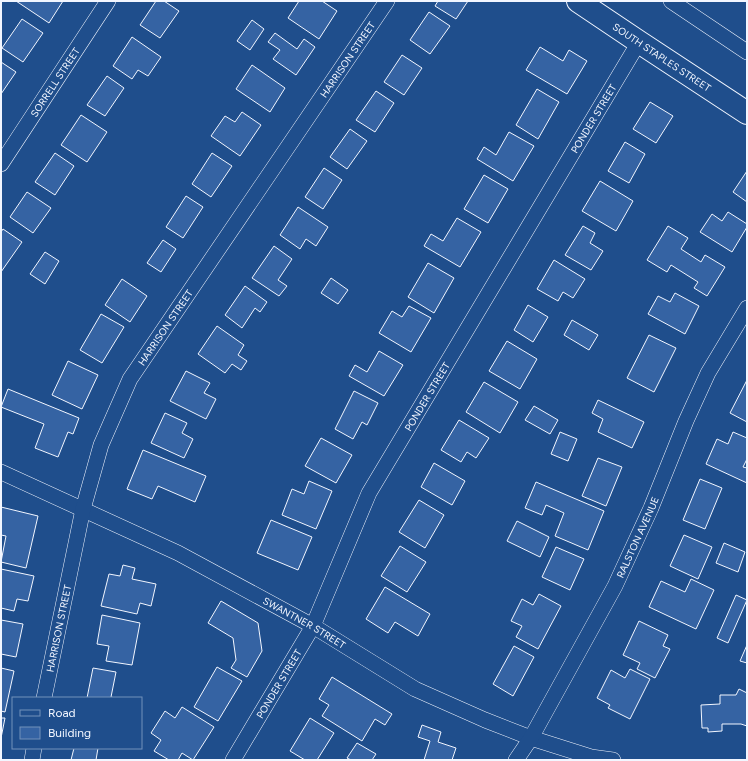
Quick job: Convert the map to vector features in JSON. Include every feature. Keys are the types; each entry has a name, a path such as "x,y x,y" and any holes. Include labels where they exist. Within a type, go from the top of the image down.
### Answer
{"main road":[{"name":"SOUTH STAPLES STREET","path":"578,1 747,113"}],"street":[{"name":"SORRELL STREET","path":"1,164 108,1"},
{"name":"HARRISON STREET","path":"44,697 83,508 101,445 130,379 387,1"},
{"path":"671,1 747,52"},
{"name":"PONDER STREET","path":"233,760 313,626 369,493 639,42"},
{"name":"RALSTON AVENUE","path":"516,760 532,738 615,586 651,508 686,420 708,373 747,308"},
{"name":"SWANTNER STREET","path":"1,472 83,508 178,553 313,626 416,689 485,720 532,738 591,757 613,760"},
{"path":"32,760 34,749"}],"building":[{"path":"16,1 63,1 49,23"},
{"path":"156,1 164,1 179,11 160,38 140,25"},
{"path":"299,1 322,1 337,11 319,39 288,18"},
{"path":"438,1 468,1 456,19 435,6"},
{"path":"429,12 450,26 430,54 410,40"},
{"path":"22,19 43,33 23,62 2,48"},
{"path":"252,20 264,29 250,50 237,41"},
{"path":"275,33 297,49 304,39 315,47 296,75 273,59 280,50 268,42"},
{"path":"132,37 161,57 148,76 138,70 132,79 113,66"},
{"path":"540,47 563,61 569,50 587,61 567,94 526,70"},
{"path":"402,55 422,68 404,95 384,82"},
{"path":"1,62 16,72 1,94"},
{"path":"252,65 285,88 270,112 236,89"},
{"path":"107,76 124,88 105,116 87,105"},
{"path":"537,89 559,102 538,139 516,125"},
{"path":"376,91 394,103 375,132 356,120"},
{"path":"650,102 673,116 656,143 633,129"},
{"path":"242,112 261,125 240,156 211,136 225,116 235,122"},
{"path":"81,115 107,132 87,162 61,145"},
{"path":"350,129 367,141 347,169 330,157"},
{"path":"509,132 534,146 513,181 477,159 484,147 496,155"},
{"path":"625,142 645,154 629,183 608,171"},
{"path":"55,153 74,166 55,195 35,182"},
{"path":"212,153 232,166 211,197 192,184"},
{"path":"324,168 342,180 323,209 305,197"},
{"path":"747,171 747,202 733,192"},
{"path":"484,175 508,189 488,223 464,209"},
{"path":"600,181 633,201 616,231 582,211"},
{"path":"27,192 51,208 33,233 10,217"},
{"path":"186,196 203,207 183,238 166,227"},
{"path":"298,207 328,227 316,246 306,239 300,249 280,235"},
{"path":"728,212 747,224 747,227 732,252 700,232 712,214 722,221"},
{"path":"457,218 481,232 460,267 424,246 431,234 443,241"},
{"path":"583,226 595,233 590,243 603,251 591,270 565,255"},
{"path":"668,226 688,238 681,249 701,262 705,255 725,267 707,296 694,288 698,282 671,265 667,272 647,260"},
{"path":"3,229 22,242 1,272 1,232"},
{"path":"163,240 176,249 161,272 147,263"},
{"path":"274,246 292,259 278,280 287,286 279,296 252,278"},
{"path":"45,252 59,261 45,284 30,274"},
{"path":"554,260 585,279 573,298 563,292 558,301 537,289"},
{"path":"428,263 454,278 434,313 408,297"},
{"path":"331,278 348,290 338,304 321,293"},
{"path":"122,279 147,296 130,322 105,305"},
{"path":"245,286 267,302 260,312 255,308 242,328 225,315"},
{"path":"675,293 699,306 685,334 648,314 658,296 670,302"},
{"path":"528,305 548,317 533,342 514,330"},
{"path":"409,306 431,318 411,352 379,333 392,311 402,317"},
{"path":"101,314 124,327 102,363 80,350"},
{"path":"572,320 598,335 589,350 564,335"},
{"path":"217,326 244,345 238,355 247,361 241,370 232,364 225,373 198,354"},
{"path":"649,335 676,348 654,392 627,378"},
{"path":"507,341 537,359 520,389 489,371"},
{"path":"379,351 403,365 384,396 349,376 355,365 367,372"},
{"path":"68,361 98,375 82,409 52,395"},
{"path":"186,371 210,383 204,393 216,399 206,419 170,401"},
{"path":"747,380 747,422 730,413"},
{"path":"484,382 518,402 500,433 466,412"},
{"path":"8,389 79,418 73,434 68,432 58,457 35,448 44,424 1,407"},
{"path":"354,391 378,403 367,425 362,422 353,439 335,429"},
{"path":"598,400 644,422 632,448 598,432 603,419 592,413"},
{"path":"534,406 558,420 550,434 525,420"},
{"path":"165,413 187,423 182,433 193,439 184,458 151,443"},
{"path":"459,420 489,438 476,458 467,452 461,462 441,450"},
{"path":"560,432 577,439 568,461 551,454"},
{"path":"733,432 747,438 747,459 743,467 747,468 747,483 706,464 717,439 728,444"},
{"path":"321,438 352,455 336,483 305,466"},
{"path":"143,450 206,476 195,502 158,486 152,499 127,489"},
{"path":"598,458 622,467 606,506 582,496"},
{"path":"434,463 465,481 452,505 421,487"},
{"path":"700,479 722,488 705,529 683,520"},
{"path":"309,481 332,491 316,529 282,515 292,489 304,494"},
{"path":"536,482 604,511 588,550 555,536 564,513 546,505 542,515 525,508"},
{"path":"419,500 444,515 425,548 399,532"},
{"path":"1,507 38,516 26,568 1,562 6,536 1,535"},
{"path":"271,520 312,537 298,570 257,553"},
{"path":"517,521 549,537 540,557 507,541"},
{"path":"684,535 712,547 698,579 670,566"},
{"path":"724,543 745,552 738,572 716,563"},
{"path":"400,546 426,562 407,592 381,576"},
{"path":"556,547 584,559 570,590 542,577"},
{"path":"123,565 135,568 132,579 156,584 151,606 140,603 137,614 101,606 109,574 120,576"},
{"path":"1,569 34,576 28,601 17,599 14,611 1,608"},
{"path":"691,579 714,590 696,629 649,607 661,581 685,592"},
{"path":"385,587 430,614 418,636 395,622 388,633 366,619"},
{"path":"539,594 561,606 538,649 516,637 522,626 511,621 522,599 533,605"},
{"path":"736,595 747,600 728,643 717,638"},
{"path":"221,601 258,623 262,651 247,677 231,668 236,660 233,638 208,623"},
{"path":"102,615 140,623 132,665 106,661 109,646 97,644"},
{"path":"1,620 23,624 16,657 1,654"},
{"path":"639,621 668,635 663,646 670,649 655,678 637,669 640,663 623,655"},
{"path":"747,645 747,663 740,661"},
{"path":"514,646 534,657 513,696 493,684"},
{"path":"217,667 242,681 218,721 194,707"},
{"path":"1,668 14,671 5,712 1,711"},
{"path":"93,668 116,672 111,697 87,697"},
{"path":"630,669 650,679 630,719 608,708 610,705 597,698 611,670 625,678"},
{"path":"332,677 392,714 385,725 375,719 362,741 322,716 329,705 319,699"},
{"path":"739,689 747,693 747,726 741,724 722,724 722,731 708,732 708,728 702,728 701,705 720,704 720,695 736,695"},
{"path":"182,707 214,727 193,760 182,753 178,760 169,760 154,751 161,740 151,733 165,711 175,718"},
{"path":"1,718 5,718 1,738"},
{"path":"310,718 334,733 317,760 305,760 290,751"},
{"path":"422,725 441,732 438,742 456,748 452,760 424,760 430,741 418,737"},
{"path":"357,743 376,754 372,760 351,760 347,758"},
{"path":"74,749 98,749 96,760 71,760"}]}
